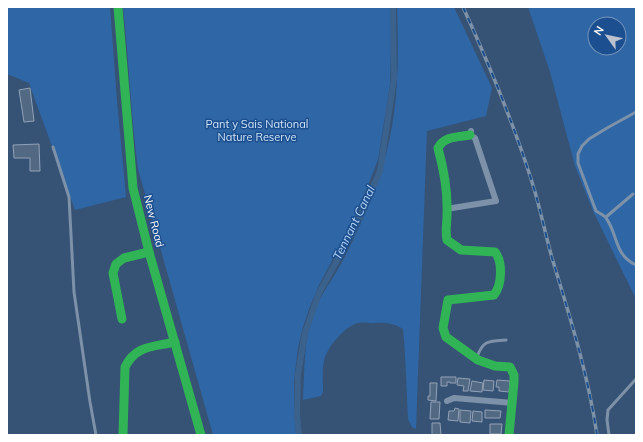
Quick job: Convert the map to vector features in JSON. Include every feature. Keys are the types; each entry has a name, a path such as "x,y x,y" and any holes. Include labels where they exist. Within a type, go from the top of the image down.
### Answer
{"street":[{"name":"New Road","path":"118,7 133,188 149,252 201,435"},
{"path":"446,209 496,201 475,138 471,132 447,139 443,141 438,148 445,179 445,235 451,244 461,250 495,252 498,256 500,285 494,295 448,300 443,328 446,337 476,359 495,366 510,367 513,370 514,382 509,435"},
{"path":"123,313 113,272 116,264 124,258 149,252"},
{"path":"123,435 125,367 130,359 139,350 174,342"},
{"path":"454,390 454,398"},
{"path":"447,401 454,398 512,403"}],"lane":[{"path":"636,112 589,139 582,146 578,154 578,163 596,211 606,217 620,252 631,263 636,265"},
{"path":"53,147 69,197 74,292 96,435"},
{"path":"606,217 633,194"},
{"path":"476,359 481,346 484,344 491,341 506,340"},
{"path":"609,435 607,420 608,410 636,379"}],"green space":[{"path":"7,7 110,7 126,197 75,210 29,83 7,74"},
{"name":"Pant y Sais National Nature Reserve","path":"123,7 391,7 390,85 378,160 355,218 319,285 303,327 298,348 294,381 296,435 213,435 138,169"},
{"path":"397,7 454,7 492,88 486,116 427,131 416,429 412,427 408,419 403,329 389,323 358,323 342,333 329,350 324,361 323,392 321,396 303,400 305,353 312,318 319,301 340,266 363,218 376,185 386,153 394,112 398,71"},
{"path":"528,7 636,7 636,299 593,211 575,166 550,72"}],"building":[{"path":"30,88 34,121 24,122 19,90"},
{"path":"39,144 40,171 30,171 30,158 14,158 13,145"},
{"path":"441,377 456,377 456,383 447,382 447,386 441,386"},
{"path":"458,378 470,379 468,391 463,391 464,386 457,385"},
{"path":"484,380 494,381 493,391 483,390"},
{"path":"497,380 510,381 509,392 499,391 499,387 496,387"},
{"path":"472,381 483,383 482,392 470,391"},
{"path":"430,383 437,383 436,401 428,400 428,396 430,396"},
{"path":"431,402 440,402 439,419 430,419"},
{"path":"455,408 459,409 458,421 448,420 449,411 454,411"},
{"path":"460,410 471,411 470,423 460,422"},
{"path":"485,410 501,411 500,418 485,418"},
{"path":"473,411 482,412 482,422 472,421"},
{"path":"432,423 440,423 441,435 432,435"},
{"path":"490,424 502,424 501,434 490,434"}],"waterway":[{"name":"Tennant Canal","path":"299,435 297,414 298,374 305,333 319,293 355,228 380,171 394,79 393,7"}],"railway":[{"path":"463,7 500,93 517,137 538,201 552,258 584,368 597,435"}],"traffic: fast":[{"path":"118,7 133,188 149,252 201,435"},
{"path":"470,135 448,139 438,148 444,173 446,190 447,240 461,250 495,252 498,256 500,267 500,280 497,291 494,295 448,300 443,328 446,337 478,360 495,366 510,367 514,375 514,382 509,435"},
{"path":"122,319 113,273 116,264 124,258 149,252"},
{"path":"123,435 125,367 129,360 140,351 152,346 175,342"}]}
